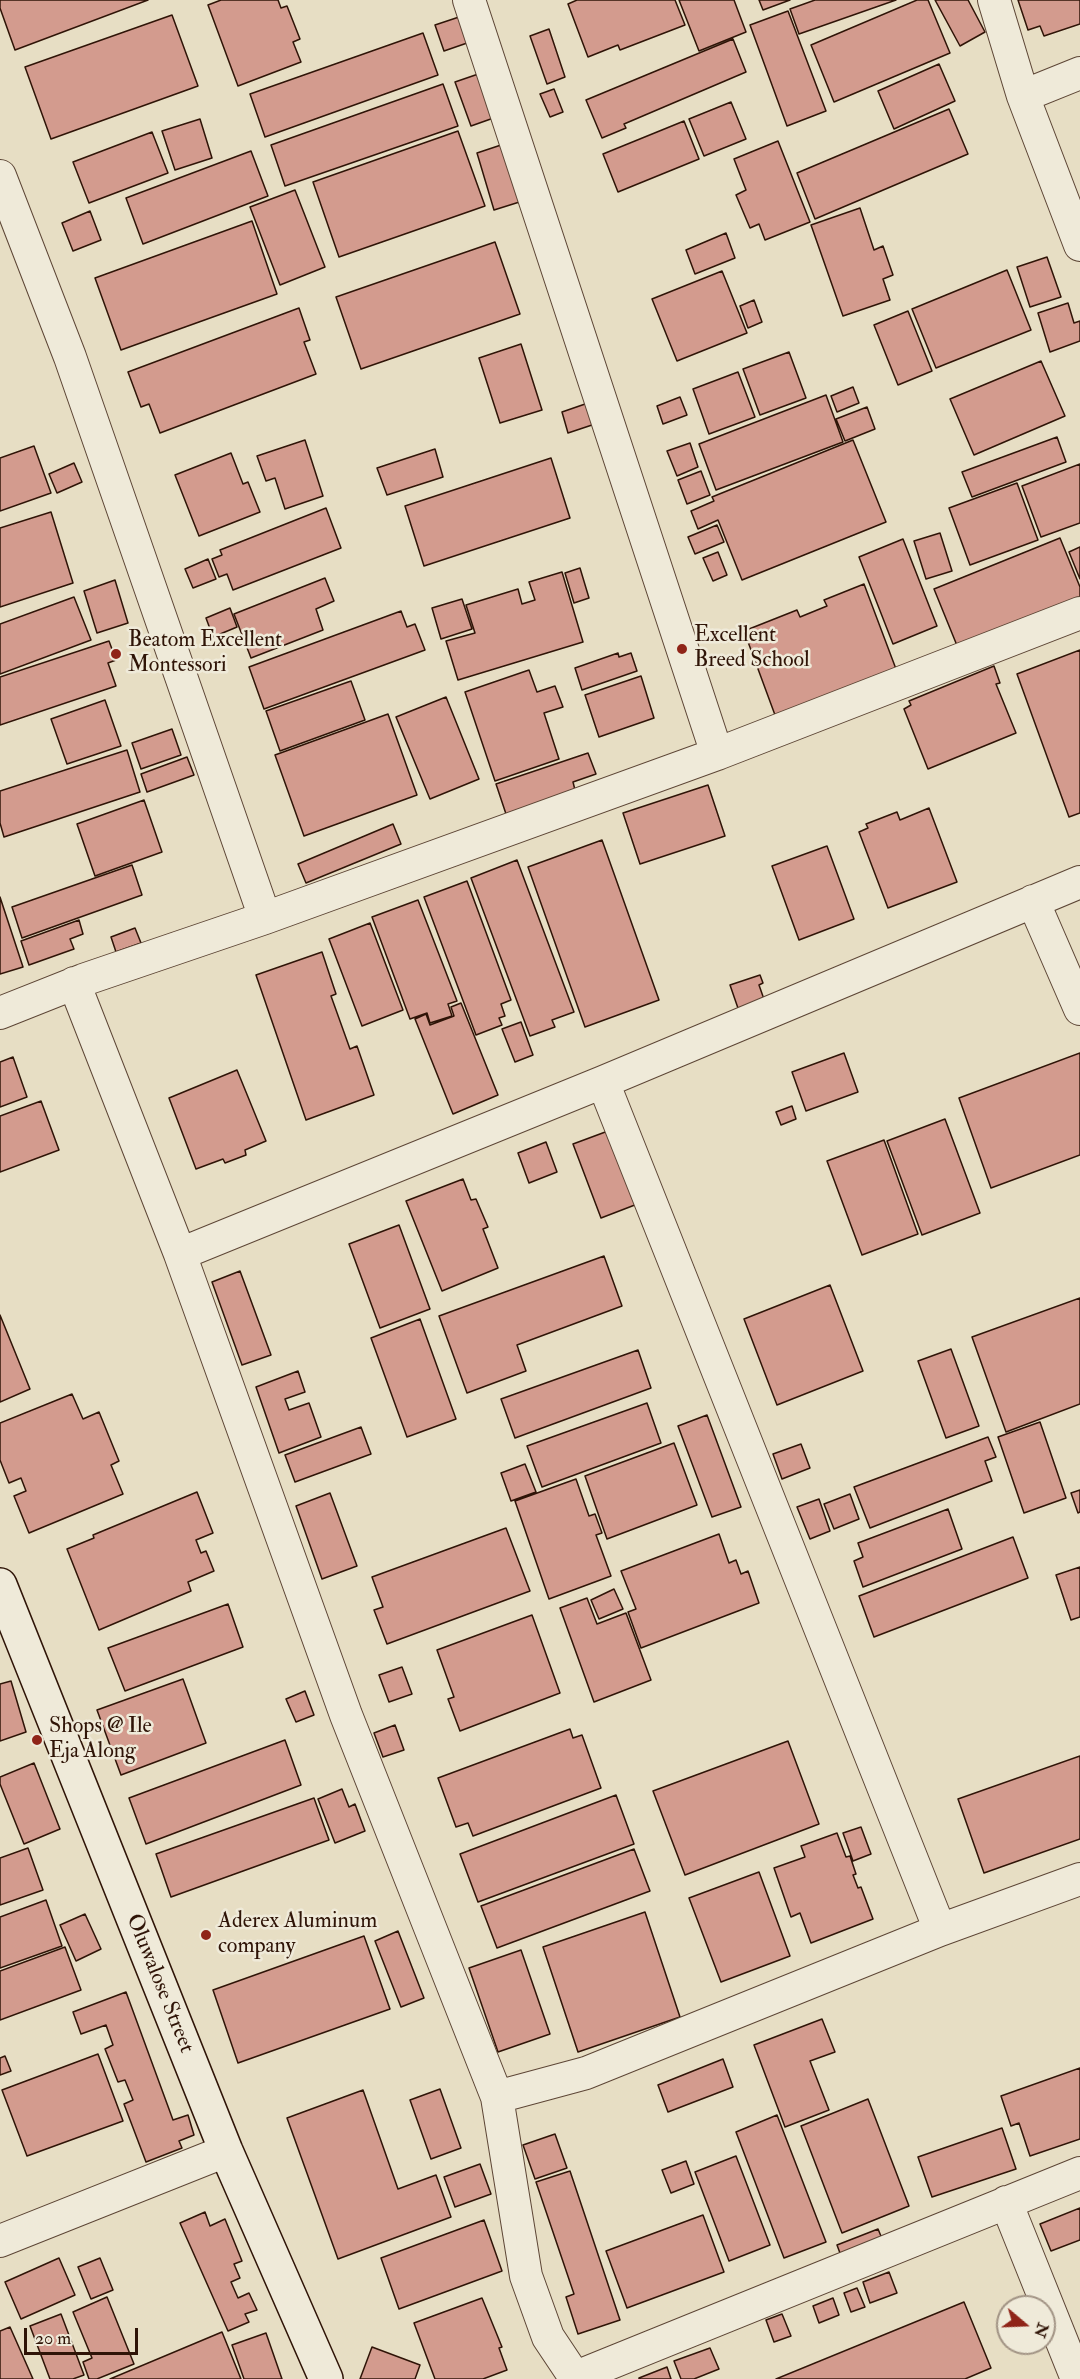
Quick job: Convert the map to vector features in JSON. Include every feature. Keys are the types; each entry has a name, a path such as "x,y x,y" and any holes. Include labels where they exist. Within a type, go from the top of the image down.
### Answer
{"street":[{"path":"469,0 717,754"},
{"path":"994,0 1023,96 1080,245"},
{"path":"1023,96 1080,73"},
{"path":"0,176 70,357 265,918"},
{"path":"0,1013 74,983 265,918 717,754 1080,613"},
{"path":"180,1254 603,1082 1080,882"},
{"path":"1033,901 1080,1009"},
{"path":"74,983 180,1254 346,1715 497,2097 526,2276 548,2337 576,2378 1080,2173"},
{"path":"603,1082 940,1930"},
{"name":"Oluwalose Street","path":"0,1585 226,2151 326,2379"},
{"path":"497,2097 586,2073 940,1930 1080,1879"},
{"path":"0,2241 226,2151"},
{"path":"1006,2202 1077,2379"}],"building":[{"path":"0,0 148,0 15,50 0,8"},
{"path":"221,0 278,0 281,8 287,6 300,39 293,42 301,62 238,86 208,5"},
{"path":"577,0 675,0 685,25 620,50 618,45 588,57 568,4"},
{"path":"679,0 734,0 746,32 699,51"},
{"path":"759,0 790,0 763,10"},
{"path":"815,0 896,0 799,34 790,9"},
{"path":"917,0 928,0 950,53 834,102 811,45"},
{"path":"935,0 968,0 985,32 960,46"},
{"path":"1018,0 1080,0 1080,24 1044,36 1040,26 1028,30"},
{"path":"788,11 826,111 787,126 750,25"},
{"path":"172,15 198,86 51,139 25,67"},
{"path":"462,16 470,42 444,51 435,25"},
{"path":"549,29 565,77 547,84 530,36"},
{"path":"423,33 438,75 265,137 250,94"},
{"path":"733,39 746,72 624,124 626,128 602,138 586,100"},
{"path":"939,64 955,101 894,129 878,91"},
{"path":"487,71 502,115 471,126 455,82"},
{"path":"443,84 458,126 285,186 271,145"},
{"path":"554,89 563,112 550,117 540,94"},
{"path":"731,102 746,139 704,156 689,119"},
{"path":"949,109 968,154 815,219 797,173"},
{"path":"200,119 212,158 175,170 162,131"},
{"path":"684,121 699,159 618,192 603,154"},
{"path":"458,131 485,206 339,257 313,182"},
{"path":"152,132 168,173 89,203 73,162"},
{"path":"778,141 810,222 765,240 759,224 750,228 736,195 746,190 734,159"},
{"path":"510,142 529,199 494,210 477,153"},
{"path":"251,151 268,196 143,244 126,198"},
{"path":"295,190 325,267 280,285 250,207"},
{"path":"860,208 874,250 883,246 893,275 883,279 890,300 843,316 811,225"},
{"path":"90,211 101,240 73,251 62,223"},
{"path":"252,221 277,294 121,350 95,278"},
{"path":"726,233 735,258 695,274 686,250"},
{"path":"495,242 520,314 361,369 336,297"},
{"path":"1047,257 1061,297 1030,307 1017,267"},
{"path":"1007,270 1031,330 936,368 912,309"},
{"path":"722,271 747,333 677,361 652,299"},
{"path":"754,300 762,322 748,328 740,306"},
{"path":"1068,303 1074,323 1080,321 1080,341 1050,352 1038,313"},
{"path":"299,308 310,340 304,342 316,374 160,433 149,404 141,407 128,372"},
{"path":"908,311 932,371 898,385 874,325"},
{"path":"521,344 542,410 500,423 479,358"},
{"path":"789,352 806,398 760,415 743,369"},
{"path":"1041,361 1065,416 974,455 950,399"},
{"path":"738,372 755,417 709,434 693,389"},
{"path":"853,387 859,403 837,412 831,396"},
{"path":"826,395 843,442 716,490 699,444"},
{"path":"680,397 687,415 663,424 657,406"},
{"path":"588,403 595,424 568,433 562,412"},
{"path":"867,407 875,429 845,441 836,419"},
{"path":"1057,437 1066,462 972,497 962,472"},
{"path":"305,440 323,496 285,509 275,478 266,481 257,456"},
{"path":"853,440 886,522 742,580 718,520 698,529 691,511 714,501 712,497"},
{"path":"690,443 698,467 677,476 667,451"},
{"path":"34,446 51,493 0,511 0,458"},
{"path":"435,449 443,477 387,495 377,468"},
{"path":"231,453 243,484 248,482 260,512 199,536 175,475"},
{"path":"551,458 570,518 424,566 405,506"},
{"path":"74,463 82,482 57,493 49,474"},
{"path":"1080,464 1080,523 1041,537 1022,486"},
{"path":"701,471 710,495 687,504 678,480"},
{"path":"1017,483 1038,540 970,565 949,508"},
{"path":"326,508 341,548 233,590 227,574 219,577 212,559 222,555 220,550"},
{"path":"51,512 73,583 0,607 0,528"},
{"path":"717,525 724,542 695,554 688,537"},
{"path":"940,533 952,571 926,579 914,541"},
{"path":"1060,538 1080,587 1080,598 958,648 934,589"},
{"path":"903,539 937,626 893,644 859,557"},
{"path":"1080,547 1080,579 1069,552"},
{"path":"718,552 727,575 713,581 703,558"},
{"path":"208,559 216,579 193,588 185,569"},
{"path":"580,568 589,598 574,603 565,573"},
{"path":"562,572 583,642 458,680 446,641 475,633 466,605 518,589 522,604 535,600 529,582"},
{"path":"325,578 334,601 316,609 323,630 251,658 234,614"},
{"path":"115,580 128,623 97,633 84,591"},
{"path":"864,584 896,669 775,715 744,631 797,610 800,617 827,606 824,600"},
{"path":"74,597 91,640 0,674 0,624"},
{"path":"462,599 472,629 441,639 432,608"},
{"path":"230,608 237,627 213,637 206,618"},
{"path":"401,611 407,627 415,624 425,650 264,709 249,667"},
{"path":"109,641 116,660 108,663 116,686 0,725 0,677"},
{"path":"1080,650 1080,813 1069,817 1017,674"},
{"path":"618,653 619,657 631,653 637,671 582,690 575,668"},
{"path":"994,666 1000,683 996,684 1016,733 928,769 904,709 911,705 909,701"},
{"path":"529,670 537,692 555,686 563,707 544,713 559,759 495,781 465,692"},
{"path":"641,676 654,718 599,737 585,695"},
{"path":"351,681 365,720 280,751 266,711"},
{"path":"446,697 479,779 430,799 396,717"},
{"path":"105,700 121,746 67,764 51,719"},
{"path":"388,714 417,795 304,836 275,755"},
{"path":"172,729 181,755 141,769 132,743"},
{"path":"127,750 140,792 4,837 0,823 0,791"},
{"path":"588,753 596,774 573,782 575,790 506,814 496,784"},
{"path":"187,757 194,775 147,792 141,774"},
{"path":"708,785 725,836 640,864 623,813"},
{"path":"144,800 162,852 95,876 77,824"},
{"path":"929,808 957,882 888,908 859,832 868,828 866,824 897,812 900,820"},
{"path":"393,824 401,844 306,883 298,864"},
{"path":"602,840 659,1000 585,1027 528,867"},
{"path":"827,846 854,919 799,940 772,866"},
{"path":"517,860 574,1012 552,1020 555,1027 530,1036 471,878"},
{"path":"132,865 142,895 22,938 12,907"},
{"path":"467,881 511,1000 501,1004 505,1016 499,1018 502,1025 476,1035 424,897"},
{"path":"0,897 23,967 0,974"},
{"path":"418,900 457,1001 448,1004 452,1016 430,1023 427,1013 410,1019 372,917"},
{"path":"79,920 83,934 70,939 74,949 29,965 21,941"},
{"path":"370,923 403,1010 362,1026 329,939"},
{"path":"135,928 141,943 116,952 111,937"},
{"path":"322,952 336,994 331,996 350,1049 357,1046 374,1095 306,1120 256,975"},
{"path":"760,975 763,983 759,985 766,1005 740,1014 730,985"},
{"path":"461,1003 498,1095 453,1114 415,1019 426,1014 430,1025 454,1016 451,1007"},
{"path":"521,1022 533,1055 515,1062 502,1029"},
{"path":"844,1053 858,1092 806,1111 792,1072"},
{"path":"1080,1053 1080,1155 991,1188 959,1098"},
{"path":"13,1057 27,1097 0,1107 0,1062"},
{"path":"237,1070 266,1141 245,1150 246,1155 225,1163 223,1159 196,1169 169,1098"},
{"path":"41,1101 59,1150 0,1172 0,1116"},
{"path":"792,1106 796,1119 781,1125 776,1112"},
{"path":"945,1119 980,1213 922,1235 887,1141"},
{"path":"608,1131 640,1203 601,1218 573,1144"},
{"path":"884,1140 918,1234 862,1255 827,1161"},
{"path":"546,1142 557,1172 529,1183 518,1153"},
{"path":"463,1179 471,1200 476,1199 488,1227 483,1229 498,1268 442,1291 406,1201"},
{"path":"399,1225 430,1309 380,1328 349,1244"},
{"path":"604,1256 622,1306 517,1345 526,1371 467,1393 439,1316"},
{"path":"240,1271 271,1355 242,1365 212,1282"},
{"path":"830,1285 863,1371 777,1405 744,1319"},
{"path":"1080,1298 1080,1404 1006,1432 972,1337"},
{"path":"0,1315 30,1389 0,1402"},
{"path":"420,1319 456,1419 407,1437 371,1338"},
{"path":"951,1349 979,1426 946,1438 918,1361"},
{"path":"638,1350 651,1388 515,1438 501,1399"},
{"path":"298,1371 305,1392 285,1399 289,1410 309,1403 321,1437 279,1453 256,1387"},
{"path":"72,1394 83,1419 99,1412 119,1461 111,1465 123,1494 29,1533 14,1496 26,1491 21,1478 9,1483 0,1460 0,1423"},
{"path":"647,1403 661,1443 542,1487 527,1446"},
{"path":"707,1415 741,1507 712,1517 678,1426"},
{"path":"1040,1422 1066,1498 1024,1513 998,1437"},
{"path":"361,1427 371,1454 295,1482 285,1455"},
{"path":"988,1437 996,1457 985,1461 992,1481 870,1528 854,1487"},
{"path":"674,1443 697,1505 607,1539 585,1476"},
{"path":"801,1444 810,1468 782,1479 773,1454"},
{"path":"525,1464 536,1492 511,1501 501,1473"},
{"path":"576,1479 589,1516 595,1514 602,1533 596,1535 611,1576 549,1599 515,1501"},
{"path":"1080,1490 1080,1512 1078,1513 1071,1493"},
{"path":"197,1492 213,1533 196,1540 201,1553 206,1551 214,1571 188,1582 191,1591 99,1630 67,1549 94,1538 93,1535"},
{"path":"330,1493 357,1566 322,1579 296,1506"},
{"path":"850,1494 859,1519 834,1529 824,1504"},
{"path":"819,1499 830,1531 810,1539 797,1507"},
{"path":"948,1509 962,1549 863,1587 854,1561 863,1557 858,1543"},
{"path":"506,1528 530,1591 387,1644 374,1610 383,1607 372,1577"},
{"path":"719,1534 729,1563 736,1560 741,1574 748,1571 759,1603 641,1648 628,1612 636,1609 621,1571"},
{"path":"1013,1537 1028,1578 874,1637 859,1596"},
{"path":"1080,1567 1080,1617 1071,1620 1056,1575"},
{"path":"614,1589 623,1609 599,1619 591,1600"},
{"path":"587,1598 597,1624 626,1613 651,1680 594,1702 560,1608"},
{"path":"228,1604 243,1647 125,1691 108,1648"},
{"path":"532,1615 560,1693 460,1731 448,1699 454,1697 437,1650"},
{"path":"402,1667 412,1694 389,1702 379,1675"},
{"path":"183,1679 206,1743 121,1775 97,1710"},
{"path":"11,1681 26,1732 0,1741 0,1684"},
{"path":"305,1691 314,1715 296,1722 286,1699"},
{"path":"395,1725 404,1750 383,1757 374,1733"},
{"path":"570,1729 573,1738 582,1735 601,1788 473,1836 468,1823 456,1827 438,1778"},
{"path":"285,1740 301,1785 146,1844 129,1798"},
{"path":"788,1741 819,1824 685,1875 653,1791"},
{"path":"1080,1756 1080,1839 984,1873 958,1799"},
{"path":"34,1763 60,1829 24,1844 0,1784 0,1777"},
{"path":"342,1789 349,1807 355,1804 365,1831 335,1843 318,1799"},
{"path":"616,1795 634,1844 478,1902 460,1854"},
{"path":"314,1798 329,1840 171,1897 156,1854"},
{"path":"861,1827 871,1854 853,1861 843,1833"},
{"path":"837,1833 846,1857 850,1856 856,1874 853,1875 858,1888 861,1887 873,1919 811,1943 800,1913 791,1917 774,1868 805,1857 801,1846"},
{"path":"28,1848 43,1890 0,1905 0,1858"},
{"path":"634,1849 650,1891 497,1948 481,1906"},
{"path":"759,1872 790,1956 721,1982 689,1898"},
{"path":"46,1900 62,1946 0,1968 0,1917"},
{"path":"645,1912 680,2017 578,2052 543,1947"},
{"path":"85,1914 101,1949 76,1961 60,1925"},
{"path":"398,1931 424,1998 401,2007 375,1941"},
{"path":"364,1936 390,2009 238,2063 213,1990"},
{"path":"65,1947 81,1990 0,2020 0,1971"},
{"path":"521,1950 550,2034 498,2052 469,1968"},
{"path":"126,1992 173,2120 188,2115 194,2135 179,2141 182,2148 146,2162 124,2104 133,2100 125,2080 118,2082 105,2049 113,2045 106,2025 81,2034 73,2012"},
{"path":"822,2019 835,2052 810,2061 829,2110 785,2127 754,2045"},
{"path":"98,2054 123,2121 27,2156 2,2090"},
{"path":"5,2056 11,2071 0,2075 0,2058"},
{"path":"723,2059 733,2087 668,2112 658,2085"},
{"path":"1080,2068 1080,2139 1030,2156 1019,2123 1011,2126 1001,2096"},
{"path":"440,2089 461,2148 431,2159 410,2100"},
{"path":"363,2090 398,2189 436,2175 451,2217 338,2259 287,2118"},
{"path":"868,2099 909,2206 842,2233 801,2126"},
{"path":"777,2115 826,2242 784,2258 736,2132"},
{"path":"1002,2128 1016,2169 932,2197 918,2157"},
{"path":"555,2134 567,2168 535,2179 523,2145"},
{"path":"736,2156 770,2245 729,2261 695,2172"},
{"path":"686,2161 694,2184 671,2193 662,2170"},
{"path":"480,2164 491,2194 455,2207 444,2177"},
{"path":"570,2171 620,2320 578,2334 566,2297 574,2294 536,2182"},
{"path":"1080,2208 1080,2240 1051,2251 1040,2224"},
{"path":"205,2212 210,2226 225,2219 242,2261 234,2264 240,2278 231,2282 238,2298 249,2293 257,2310 245,2314 249,2322 228,2331 180,2223"},
{"path":"703,2215 724,2272 627,2308 606,2251"},
{"path":"484,2220 502,2271 399,2309 381,2258"},
{"path":"878,2229 886,2248 844,2264 837,2245"},
{"path":"59,2258 75,2295 21,2319 5,2282"},
{"path":"100,2258 113,2290 91,2299 78,2267"},
{"path":"889,2272 897,2293 870,2303 863,2282"},
{"path":"857,2288 865,2307 851,2312 844,2293"},
{"path":"107,2297 134,2364 97,2379 89,2379 83,2362 92,2358 73,2312"},
{"path":"482,2298 502,2347 499,2348 507,2370 483,2379 435,2379 414,2323"},
{"path":"833,2298 839,2315 819,2323 813,2306"},
{"path":"964,2302 991,2368 965,2379 776,2379"},
{"path":"61,2314 84,2375 73,2379 50,2379 30,2326"},
{"path":"782,2314 791,2336 774,2342 766,2320"},
{"path":"10,2327 33,2379 0,2379 0,2331"},
{"path":"222,2332 241,2379 110,2379"},
{"path":"266,2333 282,2379 244,2379 232,2345"},
{"path":"372,2347 420,2365 415,2379 360,2379"},
{"path":"710,2348 719,2369 694,2379 681,2379 674,2361"},
{"path":"667,2367 671,2379 639,2379 639,2378"}],"place":[{"name":"Excellent Breed School","path":"682,649"},
{"name":"Beatom Excellent Montessori","path":"116,654"},
{"name":"Shops @ Ile Eja Along","path":"37,1740"},
{"name":"Aderex Aluminum company","path":"206,1935"}]}
